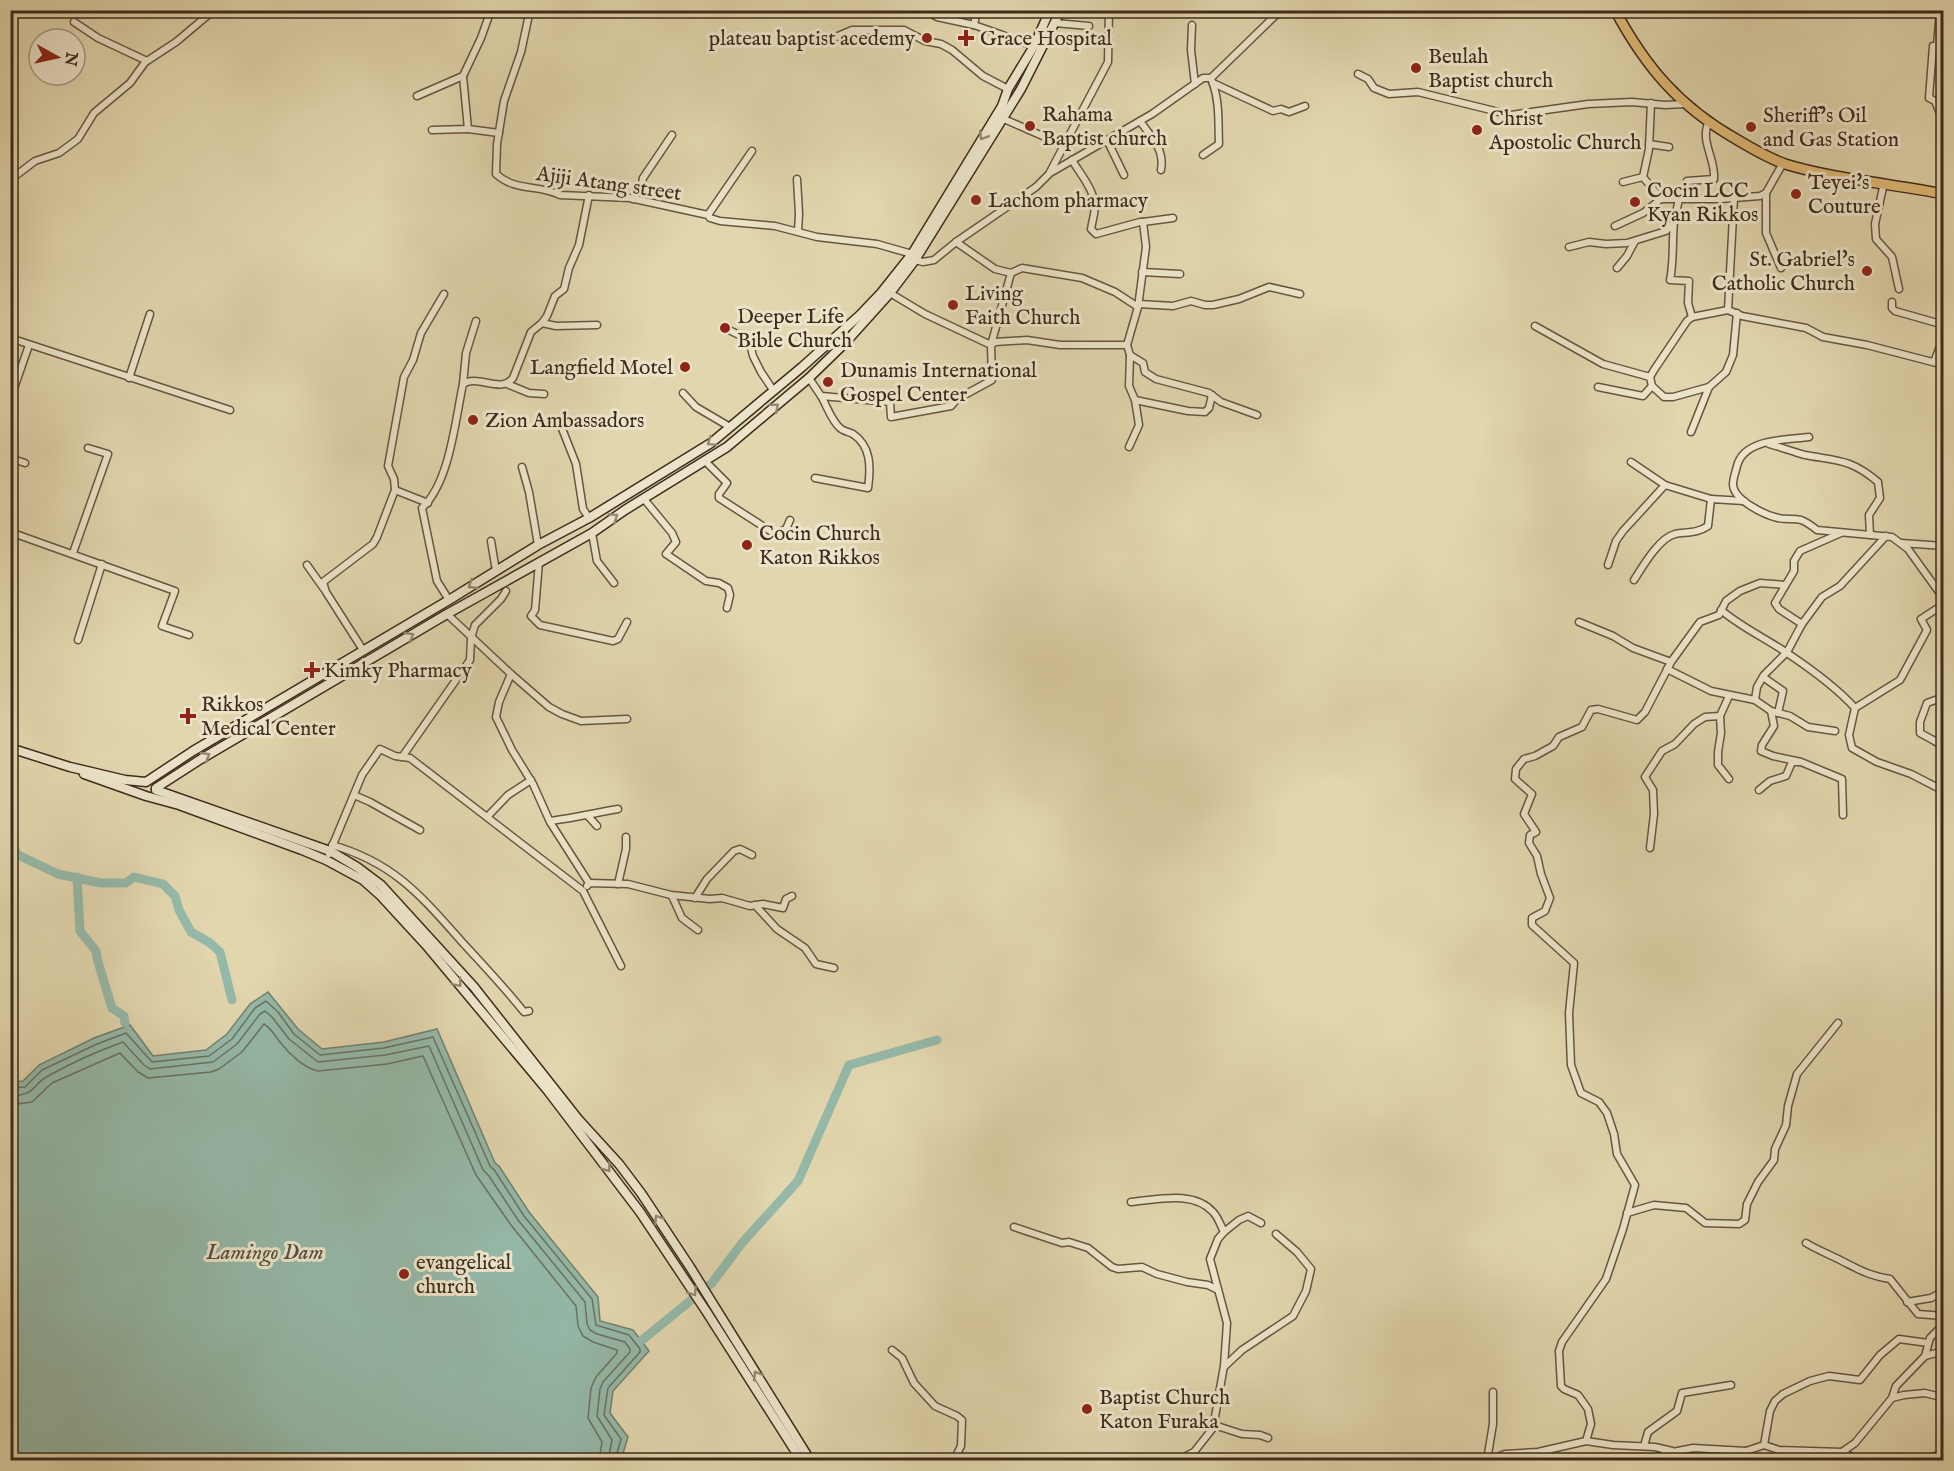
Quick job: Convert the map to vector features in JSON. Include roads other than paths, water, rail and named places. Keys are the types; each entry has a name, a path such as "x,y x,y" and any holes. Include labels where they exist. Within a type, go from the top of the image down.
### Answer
{"main road":[{"path":"146,796 141,789 146,782 537,545 589,518 711,443 860,315 914,257 1002,106 1008,88 1034,46 1050,10"},
{"path":"146,796 152,796 156,789 201,759 447,614 592,533 727,447 809,378 845,343 890,293 1022,89 1061,10"},
{"path":"1615,10 1641,54 1660,80 1685,105 1754,150 1783,163 1944,194"},
{"path":"10,748 70,767 125,780 153,782 156,789 330,852 357,867 381,885 474,987 578,1119 619,1164 690,1267 710,1309 801,1461"},
{"path":"70,767 90,777 146,796 330,852 363,880 426,945 548,1091 640,1212 680,1273 710,1309 810,1461"}],"street":[{"path":"10,180 35,161 59,153 78,139 94,113 130,83 146,61 176,42 214,10"},
{"path":"468,129 464,75 491,10"},
{"name":"Ajiji Atang street","path":"530,10 521,52 504,101 496,174 502,180 519,187 552,191 560,195 633,199 708,215 720,221 877,244 914,257"},
{"path":"925,10 937,17 974,25 1034,46"},
{"path":"974,25 977,10"},
{"path":"1050,173 1108,62 1109,10"},
{"path":"1212,81 1281,10"},
{"path":"1940,10 1940,47 1933,46 1929,98 1935,101 1944,123"},
{"path":"74,22 98,38 146,61"},
{"path":"1055,23 1089,26"},
{"path":"1192,25 1191,50 1196,84"},
{"path":"822,43 852,30 904,30 925,41 941,44 952,50 983,76 1008,88"},
{"path":"1358,74 1368,79 1374,88 1389,94 1418,92 1511,115 1588,104 1632,102 1685,105"},
{"path":"417,96 464,75"},
{"path":"914,257 923,262 934,260 956,242 1036,187 1050,173 1140,121 1203,78 1273,111 1281,109 1289,112 1305,106"},
{"path":"1203,155 1219,144 1219,111 1212,81"},
{"path":"1651,103 1649,144 1643,177 1661,199"},
{"path":"1004,118 1063,145"},
{"path":"1140,121 1164,158 1161,170"},
{"path":"1687,181 1714,179 1704,136 1709,122"},
{"path":"432,130 468,129 499,133"},
{"path":"633,199 641,188 643,178 672,135"},
{"path":"1107,140 1124,175"},
{"path":"1649,144 1669,147"},
{"name":"Ajiji Atang street","path":"708,215 752,152"},
{"path":"1072,160 1082,178 1091,187 1095,213 1091,229 1096,234 1143,222 1173,218"},
{"path":"1781,268 1766,233 1766,193 1783,163"},
{"path":"1623,182 1643,177"},
{"path":"797,179 798,231"},
{"path":"1884,183 1875,224 1876,239 1892,257 1899,289"},
{"path":"1615,226 1643,213 1661,199 1734,198 1760,196 1766,193"},
{"path":"507,384 513,378 531,332 542,323 555,296 564,289 569,268 579,245 589,195"},
{"path":"1728,310 1734,198"},
{"path":"1679,199 1674,222 1673,264 1670,280 1689,281 1689,303 1692,317"},
{"path":"1129,447 1138,425 1135,400 1129,386 1130,355 1126,345 1138,306 1146,247 1143,222"},
{"path":"1569,247 1589,242 1627,243 1666,231 1674,222"},
{"path":"1617,268 1627,256 1635,240"},
{"path":"956,242 995,269 1011,273 1022,268 1082,278 1115,292 1138,306 1173,306 1191,301 1213,305 1239,299 1269,287 1300,294"},
{"path":"1142,272 1180,274"},
{"path":"820,396 890,402 891,417 951,406 957,399 992,380 991,345 1011,273"},
{"path":"890,293 925,314 991,345"},
{"path":"326,592 323,582 373,544 386,517 395,490 394,479 388,466 404,377 413,360 421,333 444,294"},
{"path":"1892,302 1892,308 1895,311 1944,325"},
{"path":"1737,313 1733,355 1726,372 1709,387 1673,398 1664,398 1652,386 1650,376 1687,321 1692,317 1728,310 1806,328 1823,337 1944,365"},
{"path":"129,378 150,314"},
{"path":"449,600 437,581 422,508 428,503 443,479 463,384 466,353 476,321"},
{"path":"542,323 556,326 597,325"},
{"path":"1535,326 1603,364 1650,376"},
{"path":"727,329 741,336 750,345 761,372 773,390"},
{"path":"1934,362 1944,336"},
{"path":"10,338 230,410"},
{"path":"991,345 995,342 1027,340 1060,345 1126,345"},
{"path":"10,400 29,345"},
{"path":"1130,355 1143,363 1145,372 1156,379 1212,395 1221,402 1257,416"},
{"path":"809,378 826,410 840,428 852,433 865,444 871,468 868,488 815,478"},
{"path":"463,384 471,381 507,384 529,393 544,394"},
{"path":"1598,387 1643,396 1652,386"},
{"path":"1691,432 1709,387"},
{"path":"684,393 696,407 730,427"},
{"path":"1135,400 1188,411 1205,412 1209,408 1212,395"},
{"path":"559,421 576,464 582,505 589,518"},
{"path":"1809,436 1763,443 1749,448 1738,461 1733,485 1736,493 1750,506 1773,516 1799,519 1817,530 1892,537 1908,549 1943,601 1921,619 1927,630 1900,680 1856,708 1849,735 1852,748 1876,762 1911,774 1944,791"},
{"path":"1763,443 1805,455 1847,462 1878,482 1880,498 1869,515 1870,535"},
{"path":"73,553 108,454 88,448"},
{"path":"10,458 25,463"},
{"path":"705,461 727,483 719,494 719,498 776,534 786,529 790,520"},
{"path":"1631,462 1665,485 1711,499 1744,501"},
{"path":"522,467 529,492 537,545"},
{"path":"1608,565 1616,542 1623,531 1665,485"},
{"path":"395,490 428,503"},
{"path":"644,499 672,532 676,542 666,554 706,581 719,583 728,588 730,595 727,608"},
{"path":"1634,580 1664,539 1672,535 1701,531 1708,526 1711,499"},
{"path":"10,532 175,591 162,626 189,635"},
{"path":"1802,624 1779,609 1775,603 1794,571 1794,561 1800,551 1841,532"},
{"path":"592,533 597,561 614,584"},
{"path":"1755,700 1757,687 1763,677 1787,652 1802,624 1822,597 1840,586 1886,536"},
{"path":"491,542 496,571"},
{"path":"1900,543 1944,546"},
{"path":"539,562 535,610 531,615 540,625 613,641 618,639 627,622"},
{"path":"78,639 102,564"},
{"path":"307,565 363,650"},
{"path":"1586,1442 1591,1419 1582,1400 1561,1386 1560,1351 1565,1337 1606,1279 1635,1185 1617,1154 1614,1134 1607,1113 1599,1102 1581,1093 1571,1065 1569,1013 1574,963 1532,925 1532,918 1545,911 1550,898 1540,874 1537,856 1529,843 1530,835 1536,832 1524,814 1532,794 1515,779 1516,769 1524,759 1553,746 1559,737 1582,727 1591,710 1598,708 1637,720 1645,712 1671,662 1700,622 1719,615 1726,601 1740,591 1760,582 1785,585"},
{"path":"402,757 470,660 471,638 475,625 506,591"},
{"path":"1721,610 1787,652 1844,695 1856,708"},
{"path":"447,614 549,706 581,721 627,719"},
{"path":"1579,622 1613,636 1633,648 1671,662"},
{"path":"1667,669 1711,691 1755,700 1774,712 1790,716 1808,727 1835,731"},
{"path":"511,674 499,702 496,717 550,820 589,883"},
{"path":"1763,677 1783,691 1774,712 1774,726 1762,745 1761,751 1801,762 1842,779 1843,814"},
{"path":"1729,696 1720,716 1721,733 1718,752 1718,765 1729,780"},
{"path":"1944,697 1927,703 1920,722 1920,733 1944,746"},
{"path":"1650,848 1654,814 1653,790 1645,777 1662,751 1675,744 1694,724 1705,717 1720,716"},
{"path":"1936,742 1944,734"},
{"path":"529,1011 524,1012 495,976 421,895 381,864 350,850 330,852 362,775 380,749 410,758 422,766 583,891 621,966"},
{"path":"1759,790 1770,781 1786,776 1792,762 1801,762"},
{"path":"487,817 508,795 531,780"},
{"path":"354,795 420,830"},
{"path":"550,820 588,816 618,809"},
{"path":"588,816 597,826"},
{"path":"618,884 627,849 626,837"},
{"path":"695,898 707,879 734,851 740,849 752,855"},
{"path":"583,891 589,883"},
{"path":"589,883 618,884 672,896 710,900 722,898 783,908 786,899 792,896"},
{"path":"672,896 682,918 698,930"},
{"path":"754,905 777,929 805,948 816,964 834,968"},
{"path":"1627,1213 1654,1206 1686,1208 1705,1223 1739,1224 1745,1220 1747,1204 1758,1182 1774,1161 1775,1149 1786,1125 1788,1106 1797,1074 1838,1023"},
{"path":"1131,1202 1186,1198 1202,1204 1212,1212 1224,1232"},
{"path":"1178,1461 1194,1452 1214,1425 1224,1366 1227,1323 1210,1259 1218,1239 1239,1220 1248,1216 1261,1223"},
{"path":"1014,1227 1062,1243 1069,1242 1088,1248 1112,1267 1118,1269 1142,1267 1157,1274 1208,1285 1218,1290"},
{"path":"1224,1366 1242,1350 1293,1316 1306,1291 1311,1269 1297,1252 1276,1234"},
{"path":"1806,1243 1866,1274 1890,1279 1906,1302 1918,1314 1944,1316"},
{"path":"1906,1302 1931,1298 1944,1290"},
{"path":"1842,1452 1855,1443 1892,1398 1896,1386 1924,1356 1930,1338 1944,1324"},
{"path":"1764,1445 1770,1411 1775,1401 1783,1394 1821,1377 1860,1380 1880,1355 1899,1339 1928,1343"},
{"path":"892,1350 902,1358 914,1383 935,1406 962,1420 961,1446 954,1461"},
{"path":"1924,1356 1944,1351"},
{"path":"1644,1446 1648,1432 1677,1411 1682,1393 1731,1385"},
{"path":"1493,1392 1488,1461 1505,1454 1548,1450 1586,1442 1644,1446 1676,1452"},
{"path":"1892,1398 1925,1393 1941,1397"},
{"path":"1214,1425 1235,1432 1269,1438"},
{"path":"1649,1461 1693,1448 1746,1451 1764,1445 1779,1450 1842,1452 1859,1461"},
{"path":"1546,1461 1548,1450"},
{"path":"1746,1451 1746,1461"},
{"path":"1923,1461 1944,1453"}],"water":[{"name":"Lamingo Dam","path":"268,992 298,1029 322,1049 384,1042 437,1029 495,1163 529,1212 598,1297 600,1321 633,1330 649,1351 613,1391 610,1413 628,1437 621,1460 11,1460 11,1082 23,1081 39,1065 94,1038 130,1025 153,1056 206,1050 227,1034 250,1004"}],"waterway":[{"path":"10,842 18,855 58,874 101,883 126,883 134,877 163,884 175,896 179,910 191,932 220,952 232,1000"},
{"path":"77,877 80,931 96,951 112,1008 124,1016 125,1023"},
{"path":"641,1341 712,1283 742,1243 798,1181 849,1065 937,1040"}],"place":[{"name":"plateau baptist acedemy","path":"927,38"},
{"name":"Grace Hospital","path":"966,38"},
{"name":"Beulah Baptist church","path":"1416,68"},
{"name":"Rahama Baptist church","path":"1030,126"},
{"name":"Sheriff's Oil and Gas Station","path":"1751,127"},
{"name":"Christ Apostolic Church","path":"1477,130"},
{"name":"Teyei's Couture","path":"1796,194"},
{"name":"Lachom pharmacy","path":"976,200"},
{"name":"Cocin LCC Kyan Rikkos","path":"1635,202"},
{"name":"St. Gabriel's Catholic Church","path":"1867,271"},
{"name":"Living Faith Church","path":"953,305"},
{"name":"Deeper Life Bible Church","path":"725,328"},
{"name":"Langfield Motel","path":"685,367"},
{"name":"Dunamis International Gospel Center","path":"828,382"},
{"name":"Zion Ambassadors","path":"473,420"},
{"name":"Cocin Church Katon Rikkos","path":"747,545"},
{"name":"Kimky Pharmacy","path":"312,670"},
{"name":"Rikkos Medical Center","path":"188,716"},
{"name":"evangelical church","path":"404,1274"},
{"name":"Baptist Church Katon Furaka","path":"1087,1409"}]}
